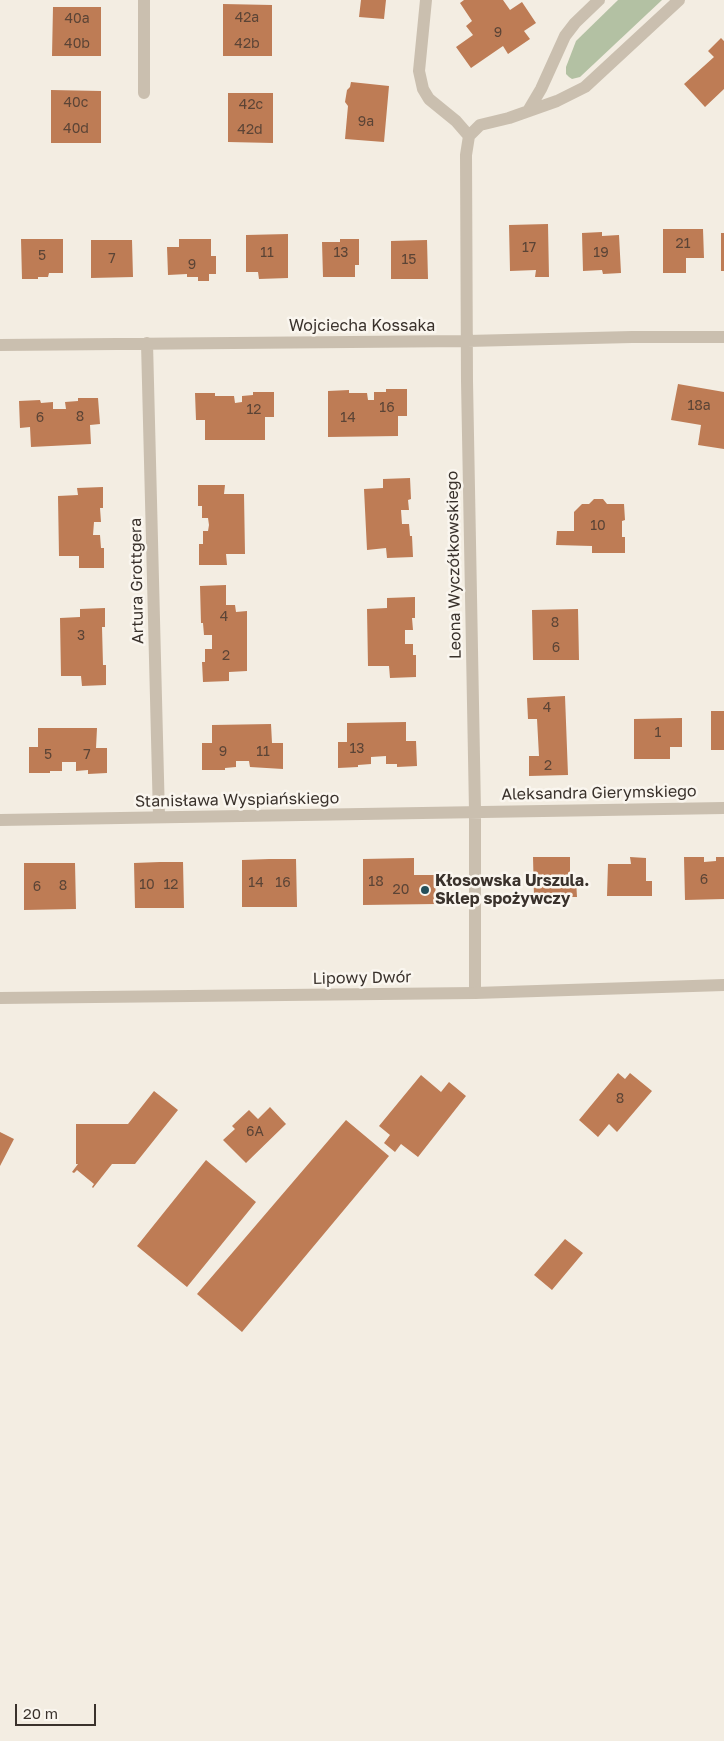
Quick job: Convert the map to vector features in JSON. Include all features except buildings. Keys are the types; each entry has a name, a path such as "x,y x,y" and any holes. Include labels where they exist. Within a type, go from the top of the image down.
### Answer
{"street":[{"path":"144,0 144,93"},
{"path":"426,0 419,71 423,89 429,99 456,121 469,136 480,125 509,118 558,101 585,87 678,0"},
{"path":"528,111 541,89 565,36 575,23 599,0"},
{"name":"Leona Wyczółkowskiego","path":"469,136 466,155 467,342 475,811 475,993"},
{"name":"Wojciecha Kossaka","path":"0,345 467,342 632,337 724,337"},
{"name":"Artura Grottgera","path":"147,343 159,817"},
{"name":"Aleksandra Gierymskiego","path":"475,811 724,808"},
{"name":"Stanisława Wyspiańskiego","path":"0,820 475,811"},
{"name":"Lipowy Dwór","path":"0,998 475,993 724,986"}],"green space":[{"path":"618,0 662,0 580,77 572,79 566,74 566,67 576,41"}],"place":[{"name":"Kłosowska Urszula. Sklep spożywczy","path":"425,890"}]}
